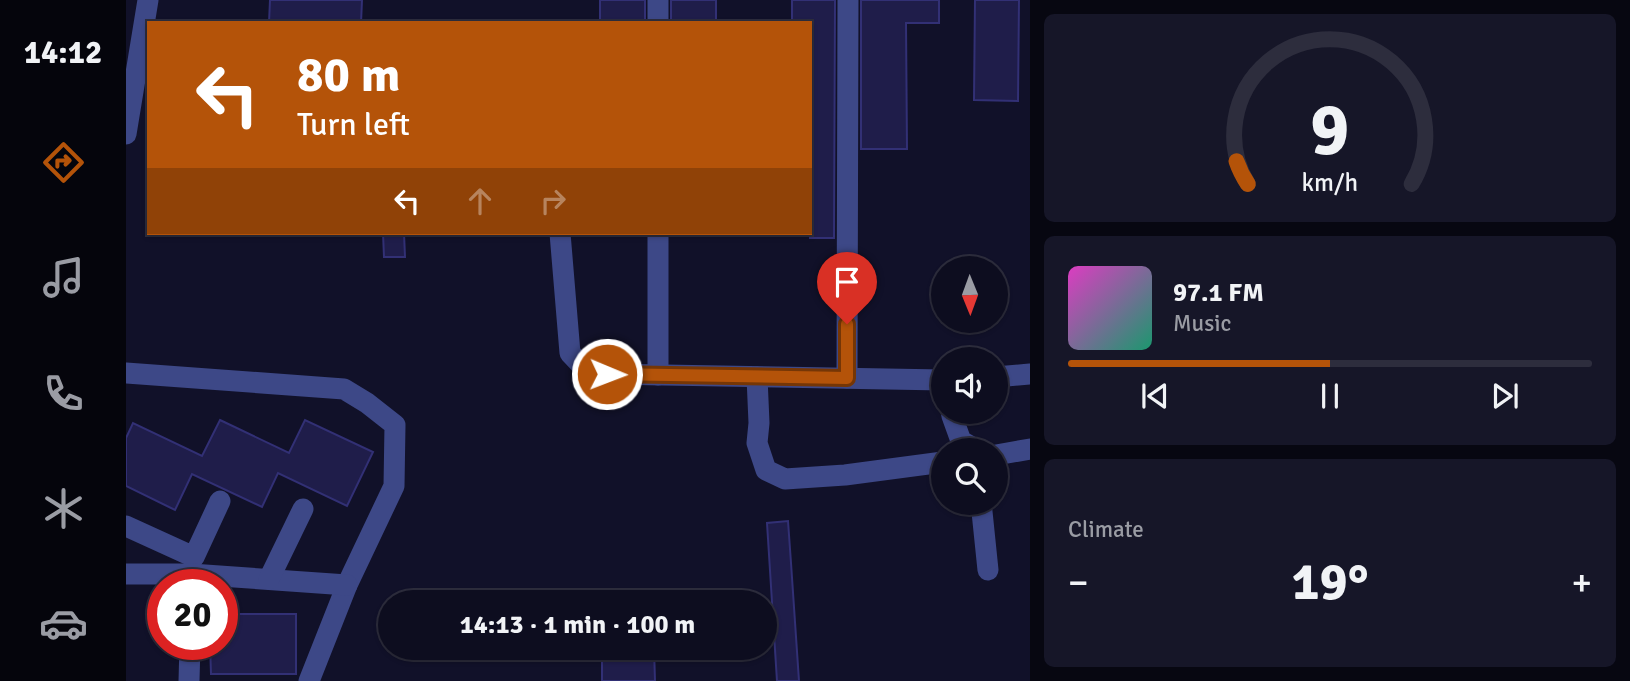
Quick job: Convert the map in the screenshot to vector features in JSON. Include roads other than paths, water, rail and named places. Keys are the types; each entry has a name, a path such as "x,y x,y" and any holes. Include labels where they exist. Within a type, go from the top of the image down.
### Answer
{"lane":[{"path":"126,134 148,0"},
{"path":"658,0 658,21"},
{"path":"847,378 848,0"},
{"path":"560,235 570,353 586,370 607,374 931,380"},
{"path":"658,235 658,375"},
{"path":"126,373 344,389 395,425 394,486 347,585 309,681"},
{"path":"1008,376 1030,374"},
{"path":"757,377 760,423 757,443 766,470 785,479 845,475 931,464"},
{"path":"1008,453 1030,449"},
{"path":"193,569 220,500"},
{"path":"269,579 303,509"},
{"path":"982,515 988,570"},
{"path":"126,526 188,569"},
{"path":"126,574 147,573"},
{"path":"238,576 347,585"},
{"path":"189,681 190,660"}]}
